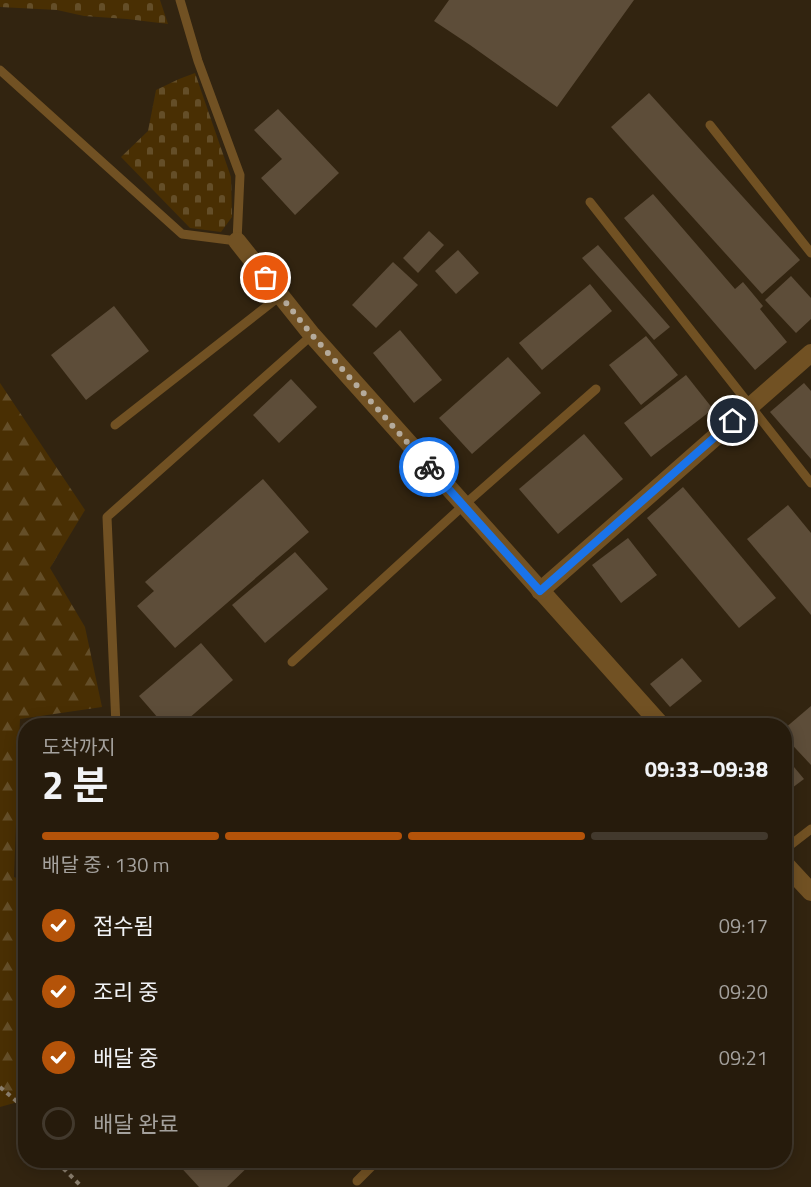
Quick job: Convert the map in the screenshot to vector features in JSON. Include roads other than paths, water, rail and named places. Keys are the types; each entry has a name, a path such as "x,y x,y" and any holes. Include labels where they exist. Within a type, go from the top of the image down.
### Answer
{"street":[{"path":"237,241 312,335 655,718"},
{"path":"540,591 811,353"},
{"path":"792,872 811,892"}],"lane":[{"path":"0,70 182,234 237,241 240,175 198,61 180,0"},
{"path":"710,125 811,253"},
{"path":"590,202 811,483"},
{"path":"115,425 280,296"},
{"path":"116,718 107,517 312,335"},
{"path":"292,662 464,505 596,389"},
{"path":"792,844 811,829"},
{"path":"357,1181 371,1168"}]}
